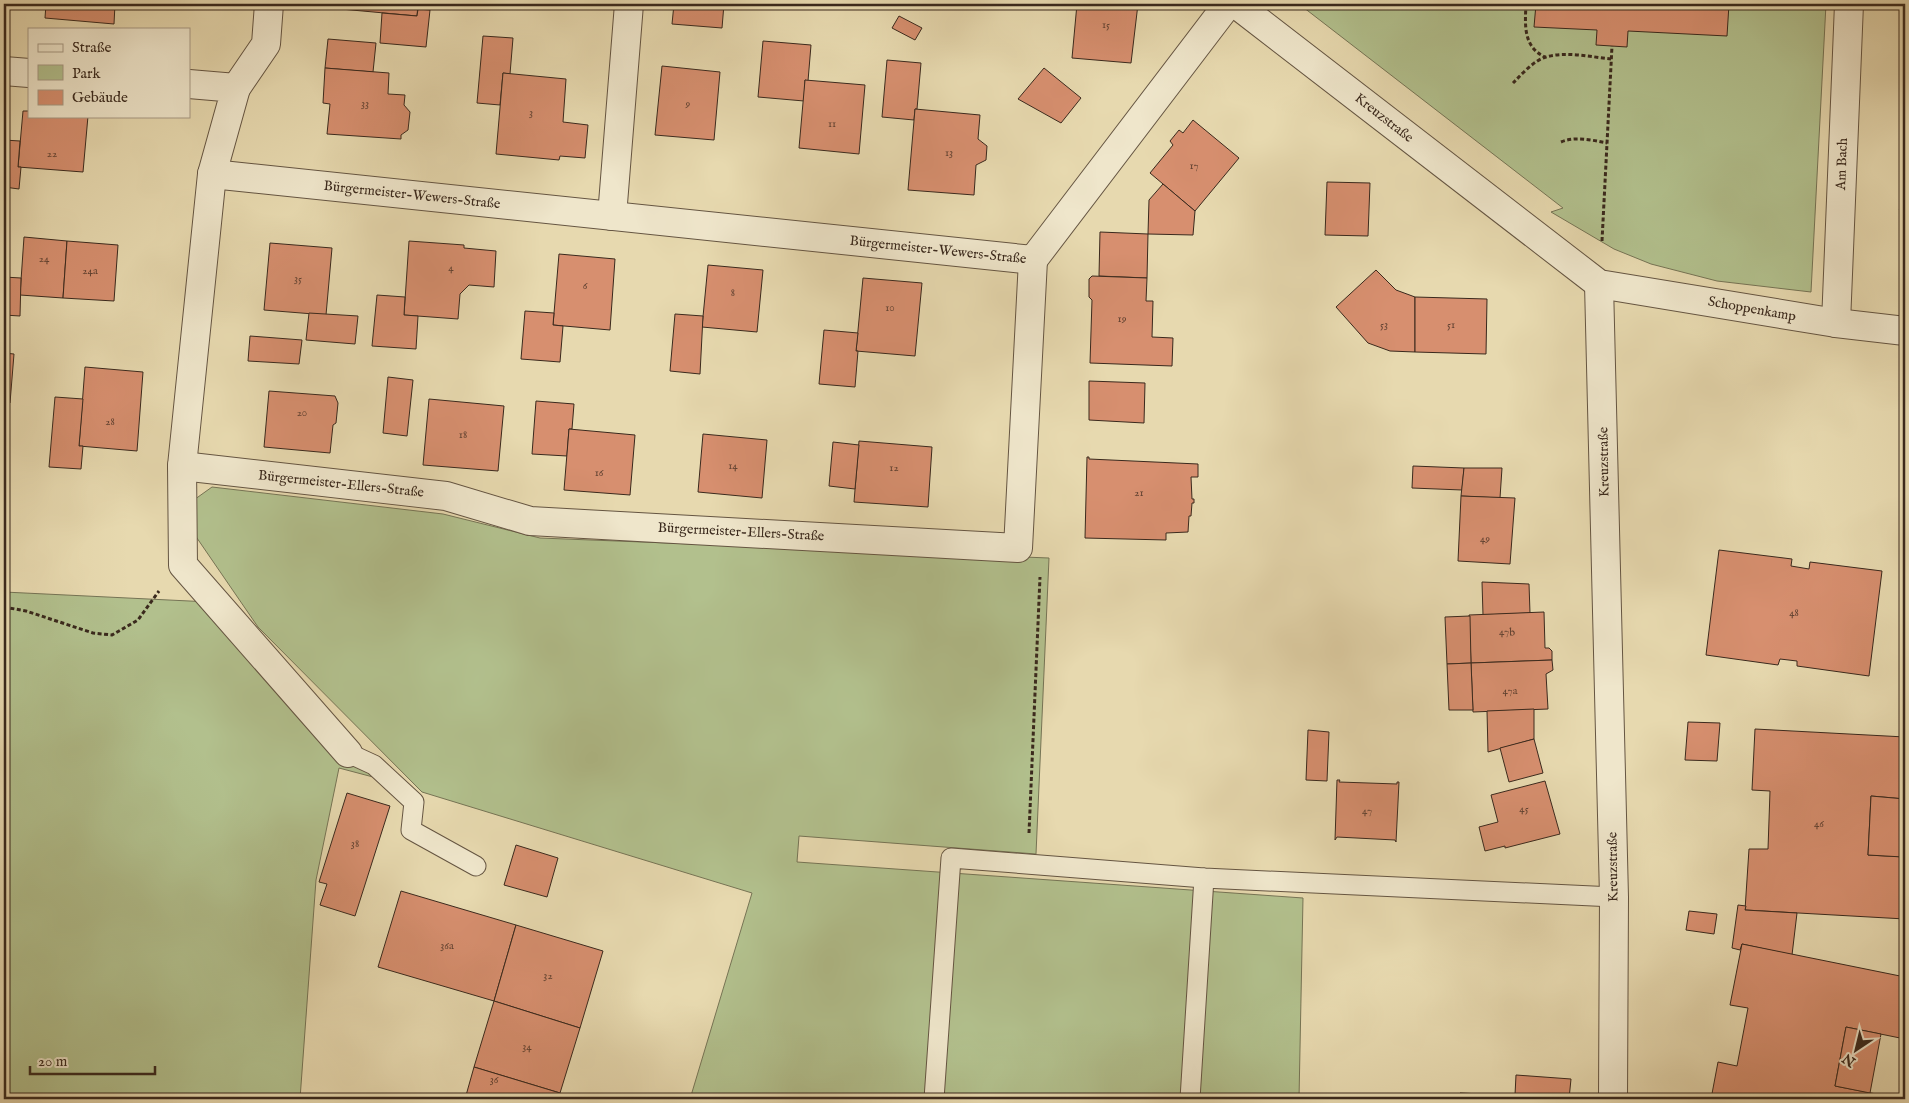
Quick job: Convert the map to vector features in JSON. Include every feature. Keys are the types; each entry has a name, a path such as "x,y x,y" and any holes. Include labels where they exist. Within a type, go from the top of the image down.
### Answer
{"street":[{"path":"269,4 266,44 236,88 212,174 182,466 184,565 348,753"},
{"path":"612,216 629,4"},
{"name":"Bürgermeister-Wewers-Straße","path":"212,174 1032,260 1228,4"},
{"name":"Kreuzstraße","path":"1236,4 1600,284 1614,896 1613,1099"},
{"name":"Am Bach","path":"1836,323 1849,4"},
{"path":"4,71 28,73"},
{"path":"190,84 236,88"},
{"path":"1018,548 1032,260"},
{"name":"Schoppenkamp","path":"1600,284 1836,323 1905,331"},
{"name":"Bürgermeister-Ellers-Straße","path":"182,466 446,496 530,521 1018,548"}],"lane":[{"path":"348,753 374,765 414,802 411,830 476,866"},
{"path":"934,1099 951,858 1204,878 1614,896"},
{"path":"1190,1099 1204,878"}],"path":[{"path":"1526,4 1525,31 1532,49 1545,57"},
{"path":"1600,284 1612,46"},
{"path":"1513,83 1526,69 1545,57 1565,54 1611,58"},
{"path":"1561,142 1568,139 1587,139 1607,143"},
{"path":"1018,548 1040,565 1028,864"},
{"path":"4,607 26,611 94,633 112,635 138,620 165,582 184,565"}],"green space":[{"path":"1299,4 1826,4 1811,292 1717,281 1651,264 1614,249 1551,212 1563,208"},
{"path":"212,487 443,514 540,538 1049,558 1036,854 799,836 797,862 1303,898 1299,1099 690,1099 752,893 422,792 258,627 188,525 191,502"},
{"path":"4,592 210,602 238,643 373,777 339,768 316,880 300,1099 4,1099"}],"building":[{"path":"46,4 115,4 114,24 45,18"},
{"path":"319,4 418,4 417,16 319,7"},
{"path":"418,4 430,4 430,10 418,9"},
{"path":"674,4 724,4 722,28 672,24"},
{"path":"1077,4 1138,4 1131,63 1072,58"},
{"path":"1536,4 1729,4 1727,36 1628,31 1627,47 1596,45 1597,30 1534,27"},
{"path":"418,9 430,10 426,47 380,43 382,13 417,16"},
{"path":"899,16 922,28 915,40 892,28"},
{"path":"483,36 513,38 510,74 503,73 500,105 477,103"},
{"path":"328,39 376,43 373,72 325,68"},
{"path":"763,41 811,45 808,81 805,80 804,101 758,97"},
{"path":"887,60 921,63 917,109 915,109 914,120 882,117"},
{"path":"662,66 720,72 714,140 655,135"},
{"path":"325,68 389,73 388,94 405,95 404,105 410,112 408,130 401,135 401,139 327,134 330,104 323,103"},
{"path":"1044,68 1081,98 1061,123 1018,99"},
{"path":"503,73 566,79 563,122 588,125 585,158 560,156 559,160 496,154"},
{"path":"805,80 865,85 859,154 799,148"},
{"path":"915,109 980,115 978,139 987,146 986,160 976,165 974,195 908,190"},
{"path":"23,111 28,111 28,118 88,118 83,172 18,167"},
{"path":"1193,120 1239,158 1195,211 1150,173 1173,145 1170,141 1179,130 1183,133"},
{"path":"4,140 20,141 18,167 21,167 19,189 4,187"},
{"path":"1327,182 1370,183 1368,236 1325,235"},
{"path":"1163,184 1195,211 1193,235 1148,234 1149,200"},
{"path":"1905,203 1905,216 1899,209"},
{"path":"1100,232 1148,234 1147,278 1099,276"},
{"path":"24,237 67,241 63,298 20,295"},
{"path":"67,241 118,245 114,301 63,298"},
{"path":"409,241 464,245 464,248 496,251 494,287 469,285 460,294 458,319 404,315"},
{"path":"270,243 332,248 326,315 264,310"},
{"path":"559,254 615,259 610,330 553,325"},
{"path":"708,265 763,270 757,332 702,327"},
{"path":"1376,270 1396,290 1415,297 1415,352 1390,351 1368,343 1336,307"},
{"path":"1092,276 1147,278 1146,301 1153,301 1152,337 1173,338 1172,366 1090,363 1092,300 1089,297 1089,279"},
{"path":"4,277 21,278 20,316 4,315"},
{"path":"863,278 922,283 915,356 856,351"},
{"path":"377,295 405,297 404,315 418,316 416,349 372,346"},
{"path":"1415,297 1487,299 1486,354 1415,352"},
{"path":"525,311 554,313 553,325 563,326 560,362 521,359"},
{"path":"309,313 358,316 355,344 306,340"},
{"path":"675,314 703,316 700,374 670,371"},
{"path":"824,330 858,333 855,387 819,384"},
{"path":"250,336 302,340 299,364 248,361"},
{"path":"4,353 14,354 10,403 4,402"},
{"path":"85,367 143,372 137,451 79,446"},
{"path":"388,377 413,380 407,436 383,433"},
{"path":"1089,381 1145,383 1144,423 1089,420"},
{"path":"269,391 335,396 338,403 330,453 264,447"},
{"path":"55,397 83,399 79,446 83,446 81,469 49,467"},
{"path":"429,399 504,406 498,471 423,465"},
{"path":"536,401 574,404 572,429 569,429 567,456 532,454"},
{"path":"569,429 635,435 630,495 564,490"},
{"path":"703,434 767,440 762,498 698,492"},
{"path":"859,441 932,447 928,507 854,502"},
{"path":"833,442 859,445 855,489 829,486"},
{"path":"1087,457 1089,459 1198,464 1198,477 1191,477 1192,499 1194,499 1194,503 1192,503 1191,516 1189,516 1188,532 1166,533 1166,540 1085,538"},
{"path":"1413,466 1464,468 1462,490 1412,488"},
{"path":"1464,468 1502,468 1500,498 1461,496"},
{"path":"1461,496 1515,498 1510,564 1458,561"},
{"path":"1719,550 1792,559 1791,566 1809,569 1810,562 1882,571 1869,676 1797,666 1797,661 1780,659 1778,665 1706,655"},
{"path":"1482,582 1529,584 1530,613 1483,615"},
{"path":"1544,612 1545,648 1549,648 1552,651 1552,660 1471,663 1469,615"},
{"path":"1470,616 1471,663 1447,664 1445,617"},
{"path":"1552,660 1553,670 1546,674 1548,709 1473,712 1471,663"},
{"path":"1471,663 1473,710 1449,710 1447,664"},
{"path":"1534,709 1534,739 1488,752 1487,711"},
{"path":"1688,722 1720,723 1717,761 1685,760"},
{"path":"1755,729 1905,737 1905,799 1871,796 1868,855 1905,857 1905,919 1745,910 1749,849 1768,849 1770,791 1752,790"},
{"path":"1308,730 1329,732 1327,781 1306,780"},
{"path":"1534,739 1543,773 1509,782 1500,748"},
{"path":"1337,780 1340,780 1339,782 1397,784 1399,782 1396,842 1395,840 1337,837 1335,840"},
{"path":"1545,781 1560,834 1485,851 1479,827 1498,822 1491,795"},
{"path":"347,793 390,806 355,916 320,905 327,884 319,882"},
{"path":"1871,796 1905,799 1903,857 1868,855"},
{"path":"516,845 558,858 547,897 504,885"},
{"path":"401,891 516,925 494,1001 378,967"},
{"path":"1738,905 1746,906 1745,910 1797,913 1792,955 1742,944 1740,950 1732,948"},
{"path":"1689,911 1717,914 1714,934 1686,930"},
{"path":"516,925 603,951 580,1028 494,1001"},
{"path":"1742,944 1905,977 1905,1039 1846,1027 1835,1086 1897,1099 1711,1099 1718,1062 1737,1066 1748,1008 1730,1005"},
{"path":"494,1001 580,1028 560,1093 474,1067"},
{"path":"1846,1027 1881,1034 1870,1093 1835,1086"},
{"path":"474,1067 560,1093 559,1099 465,1099"},
{"path":"1516,1075 1571,1079 1569,1099 1527,1099 1527,1096 1515,1095"},
{"path":"1460,1093 1527,1096 1527,1099 1460,1099"}]}
